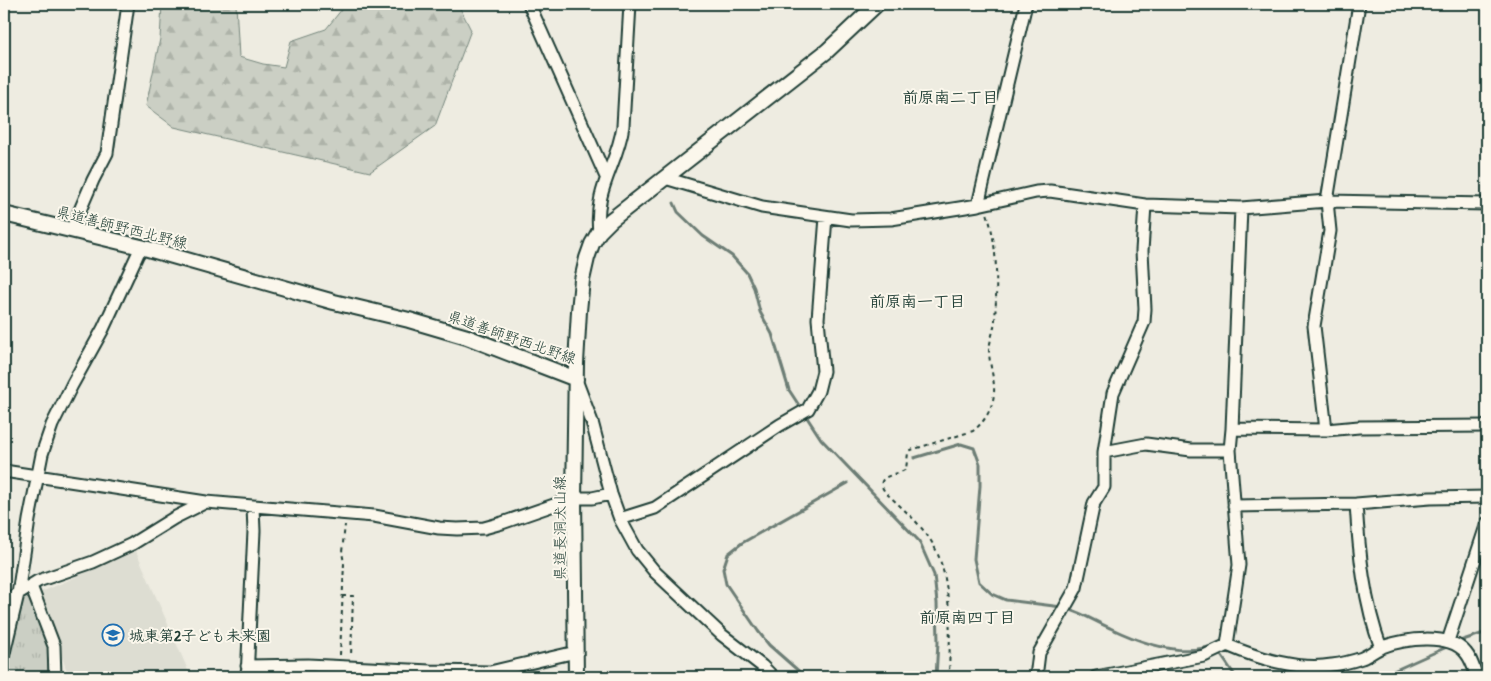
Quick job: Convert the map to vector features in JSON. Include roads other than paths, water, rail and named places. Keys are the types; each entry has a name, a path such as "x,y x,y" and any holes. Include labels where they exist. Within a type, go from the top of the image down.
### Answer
{"main road":[{"name":"県道善師野西北野線","path":"4,214 140,247 334,302 409,320 466,337 576,379 582,280 592,244 600,232 611,220 827,51 877,4"},
{"name":"県道長洞犬山線","path":"576,379 574,498 576,677"}],"street":[{"path":"71,231 107,153 128,4"},
{"path":"529,4 606,177"},
{"path":"600,232 598,218 599,201 621,139 623,126 630,4"},
{"path":"981,205 1026,4"},
{"path":"1326,430 1314,326 1330,231 1327,201 1359,4"},
{"path":"663,179 762,207 870,221 981,205 1036,192 1050,192 1145,205 1241,208 1327,201 1487,204"},
{"path":"1036,677 1039,653 1076,588 1094,503 1104,487 1104,452 1113,393 1144,322 1142,251 1145,205"},
{"path":"1227,645 1239,565 1230,450 1241,208"},
{"path":"620,519 655,508 808,409 818,392 823,372 818,319 826,216"},
{"path":"4,653 18,594 29,520 42,454 52,425 103,329 140,247"},
{"path":"576,379 592,422 611,494 620,519 637,550 655,572 722,635 773,677"},
{"path":"1232,429 1326,430 1359,427 1487,426"},
{"path":"1104,452 1146,444 1191,450 1230,450"},
{"path":"4,472 206,502 347,513 439,528 470,530 502,524 574,498 592,498 611,494"},
{"path":"1234,506 1356,504 1430,498 1487,497"},
{"path":"4,602 38,581 93,562 132,544 174,518 206,502"},
{"path":"1356,504 1360,562 1376,634 1381,648"},
{"path":"253,507 254,531 247,671 345,667 490,672 576,652"},
{"path":"1448,641 1487,523"},
{"path":"31,586 54,646 55,677"},
{"path":"1096,677 1204,656 1227,645 1250,654 1308,667 1332,666 1361,658 1381,648 1420,640 1448,641 1465,651 1472,662 1477,677"}],"waterway":[{"path":"674,203 678,212 703,236 732,256 747,273 754,288 760,312 772,334 789,390 821,439 919,541 934,575 938,642 936,677"},
{"path":"914,458 961,444 974,448 980,464 974,559 979,582 992,594 1006,600 1062,607"},
{"path":"804,677 769,645 758,631 726,584 723,569 728,554 742,543 848,483"},
{"path":"1068,609 1134,638 1161,647 1188,650 1202,649 1214,645 1236,677"},
{"path":"1457,642 1487,632"},
{"path":"1380,677 1449,646"}],"place":[{"name":"城東第2子ども未来園","path":"113,635"}],"district":[{"name":"前原南二丁目","path":"950,97"},
{"name":"前原南一丁目","path":"917,301"},
{"name":"前原南四丁目","path":"967,617"}]}
